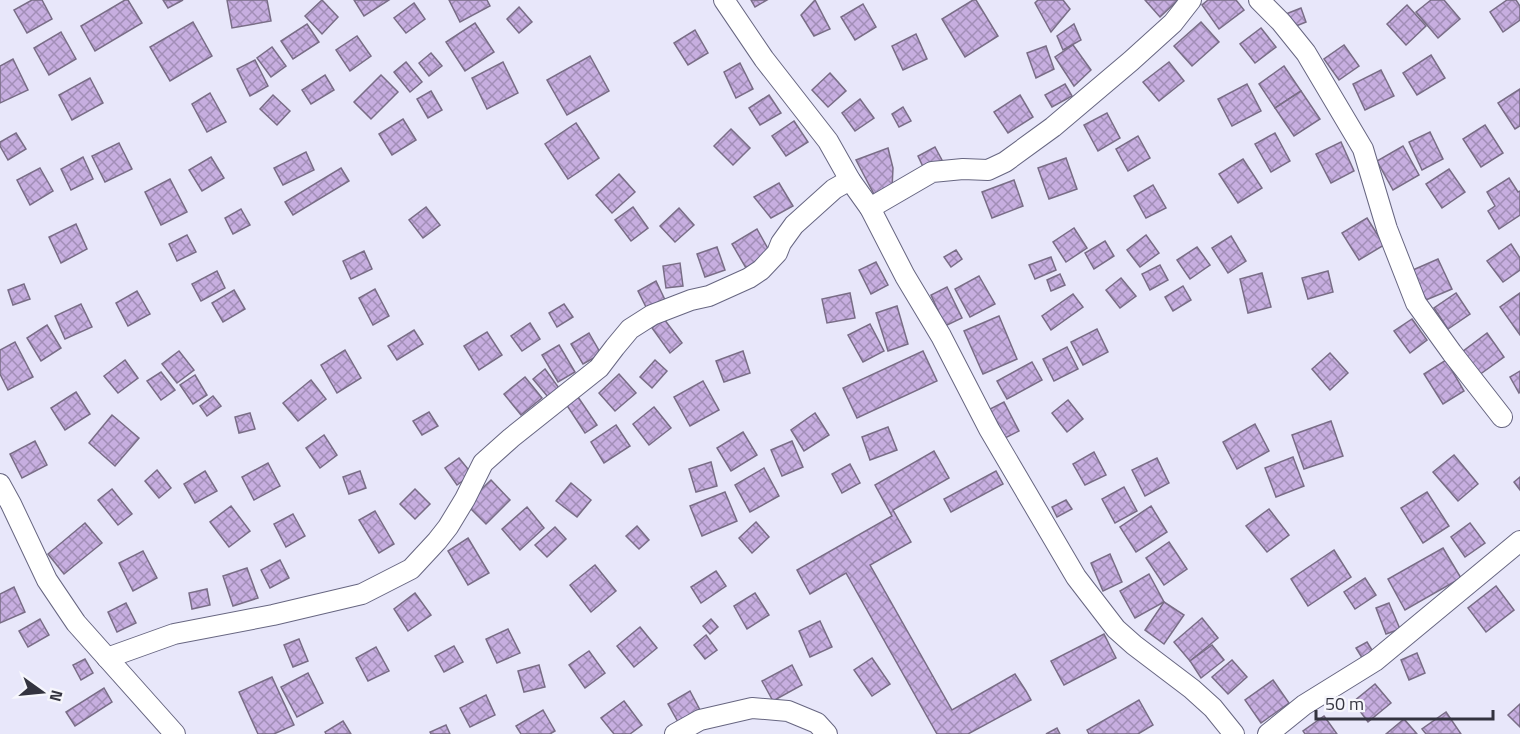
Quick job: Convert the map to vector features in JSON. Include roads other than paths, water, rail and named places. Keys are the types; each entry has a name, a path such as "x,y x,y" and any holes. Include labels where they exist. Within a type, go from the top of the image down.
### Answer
{"street":[{"path":"724,0 764,59 828,141 850,180 870,208 905,276 941,336 989,429 1076,577 1116,629 1192,689 1213,708 1234,734"},
{"path":"870,208 932,172 963,169 988,171 1005,162 1053,127 1131,61 1173,23 1191,0"},
{"path":"1259,0 1281,22 1306,53 1363,149 1387,229 1416,303 1502,417"},
{"path":"107,658 174,634 273,615 362,594 411,569 448,527 483,463 600,368 630,328 652,315 691,300 709,296 761,270 777,253 794,225 834,189 850,180"},
{"path":"0,484 47,580 76,623 175,734"},
{"path":"1268,734 1304,705 1375,661 1520,542"},
{"path":"675,734 700,720 752,708 788,711 817,723 827,734"}]}
